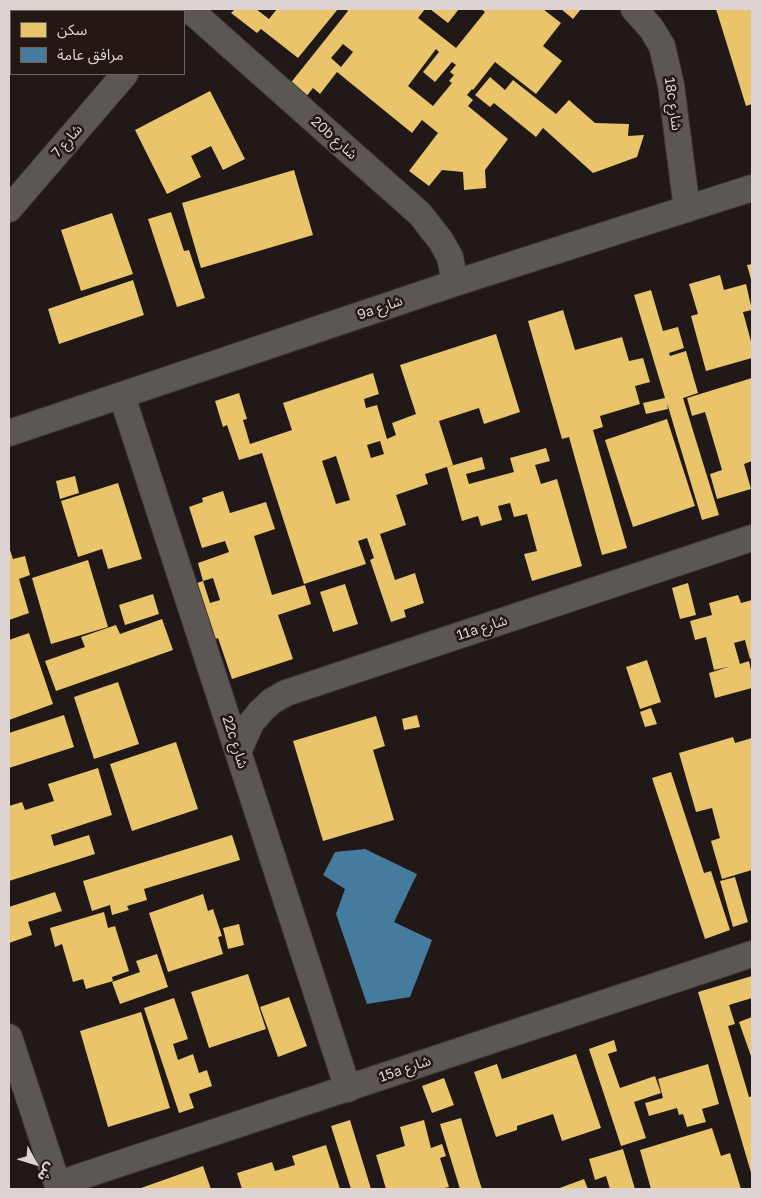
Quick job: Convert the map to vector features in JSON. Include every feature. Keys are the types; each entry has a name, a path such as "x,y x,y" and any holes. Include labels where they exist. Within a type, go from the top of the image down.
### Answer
{"street":[{"name":"20b شارع","path":"189,9 420,214 441,241 450,257 455,283"},
{"name":"18c شارع","path":"634,9 652,28 662,46 671,85 687,209"},
{"name":"شارع 7","path":"14,192 124,75"},
{"name":"9a شارع","path":"9,433 455,283 752,188"},
{"name":"22c شارع","path":"122,396 348,1089"},
{"name":"11a شارع","path":"238,752 251,723 272,700 286,692 752,538"},
{"name":"15a شارع","path":"58,1187 752,954"},
{"path":"9,1037 58,1187"}],"building: سكن":[{"path":"9,9 30,9 29,10"},
{"path":"37,9 76,10 38,10"},
{"path":"78,9 96,9 95,10"},
{"path":"149,9 150,10 128,10"},
{"path":"235,9 256,9 269,19 277,9 338,9 298,58 261,29 257,33 231,13"},
{"path":"346,9 425,9 418,18 456,48 485,12 481,9 543,9 561,23 543,46 562,61 536,94 495,62 467,95 473,100 468,106 508,139 485,170 486,188 464,190 463,172 442,170 429,186 409,171 438,133 422,120 412,133 337,72 320,94 313,88 305,98 289,85 348,11","holes":["343,44 353,52 341,67 331,58","436,49 439,52 423,72 435,82 452,62 456,65 450,72 454,75 449,81 452,83 433,106 408,86"]},
{"path":"430,9 459,9 448,23"},
{"path":"561,9 581,9 573,19"},
{"path":"716,9 752,9 752,104 746,106"},
{"path":"9,17 10,68 9,70"},
{"path":"490,77 505,90 513,80 556,114 569,100 595,123 629,124 628,136 644,135 637,157 593,173 543,128 536,137 494,103 490,107 475,95"},
{"path":"210,91 245,159 223,170 211,146 191,156 201,177 167,194 135,130"},
{"path":"294,170 313,235 201,268 182,203"},
{"path":"171,212 184,251 189,250 205,298 177,307 148,219"},
{"path":"112,213 133,274 81,291 61,230"},
{"path":"752,264 752,283 747,265"},
{"path":"720,275 724,290 746,284 752,310 743,312 752,345 752,358 706,371 691,316 698,314 689,284"},
{"path":"133,280 144,315 59,344 48,309"},
{"path":"651,290 663,331 678,327 684,348 669,353 670,356 686,351 698,393 683,398 719,515 702,520 667,403 668,409 646,414 643,403 665,398 634,295"},
{"path":"563,310 575,350 622,337 629,361 643,358 650,382 635,386 640,404 600,416 603,427 593,430 627,548 602,555 569,437 562,439 528,321"},
{"path":"496,334 520,412 484,424 479,408 439,421 453,465 425,474 428,484 396,495 406,525 380,534 395,580 415,573 424,603 404,610 406,617 391,622 370,560 374,558 367,538 358,541 366,564 304,584 262,453 239,460 227,425 223,427 215,401 239,393 247,419 243,420 250,444 292,430 283,403 373,373 379,394 364,399 366,408 377,405 387,439 396,435 392,423 416,414 400,365","holes":["380,441 384,454 371,458 367,445","336,456 350,500 336,504 322,461"]},
{"path":"752,378 752,461 744,464 751,489 717,499 710,474 722,470 705,412 692,416 687,398"},
{"path":"667,419 695,506 633,527 605,440"},
{"path":"546,448 550,461 535,465 541,484 557,479 582,566 532,581 524,554 537,551 527,514 514,517 510,503 498,506 502,520 481,526 478,516 462,521 447,467 482,457 485,469 466,474 469,484 514,472 510,458"},
{"path":"75,476 79,493 60,499 56,481"},
{"path":"118,483 142,559 108,569 102,549 78,557 61,501"},
{"path":"223,491 230,513 266,502 275,529 254,536 272,595 305,585 311,604 278,615 293,659 232,679 218,638 209,642 191,585 203,581 198,563 229,552 225,541 202,548 189,507 203,502 202,498","holes":["213,578 220,600 210,603 203,581"]},
{"path":"9,547 13,559 25,556 30,575 19,579 29,613 9,620"},
{"path":"88,560 108,627 51,644 32,578"},
{"path":"688,583 696,615 680,619 672,588"},
{"path":"345,584 358,624 333,632 320,592"},
{"path":"153,594 159,614 125,625 119,605"},
{"path":"738,595 741,603 752,600 752,658 750,659 745,640 734,643 740,664 749,661 752,688 715,698 709,673 728,667 714,670 706,637 695,640 690,621 712,615 709,603"},
{"path":"162,619 173,650 56,691 45,661 85,647 81,637 116,625 120,634"},
{"path":"29,633 53,704 9,720 9,640"},
{"path":"647,660 661,702 640,709 626,667"},
{"path":"118,682 139,744 94,759 74,697"},
{"path":"651,708 657,724 645,727 640,712"},
{"path":"64,715 74,747 9,768 9,733"},
{"path":"417,715 420,727 404,730 402,719"},
{"path":"376,716 385,746 373,750 394,820 323,841 293,741"},
{"path":"733,737 735,743 752,738 752,870 722,879 711,841 720,838 712,808 696,812 679,753"},
{"path":"176,742 198,809 132,831 110,764"},
{"path":"98,768 112,815 51,835 54,846 89,835 95,854 9,881 9,806 22,802 25,810 54,801 48,784"},
{"path":"671,772 704,873 711,871 730,930 705,939 652,778"},
{"path":"232,835 240,860 144,889 147,900 127,906 129,910 112,915 110,905 92,911 83,881"},
{"path":"735,877 748,922 733,927 720,881"},
{"path":"55,892 62,911 28,922 32,935 9,943 9,907"},
{"path":"203,894 208,911 213,909 222,936 218,937 223,954 168,972 149,913"},
{"path":"104,912 108,928 115,926 129,971 112,977 113,981 86,989 83,979 73,982 62,944 55,947 50,928"},
{"path":"239,924 244,945 228,949 223,928"},
{"path":"157,954 168,987 120,1004 112,982 140,972 136,961"},
{"path":"248,974 266,1029 209,1048 191,992"},
{"path":"752,976 752,998 729,1005 735,1024 728,1026 749,1097 752,1096 752,1176 698,992"},
{"path":"289,997 307,1046 278,1057 260,1007"},
{"path":"174,998 188,1039 173,1044 178,1060 193,1054 199,1073 207,1070 212,1086 189,1094 194,1108 179,1113 144,1008"},
{"path":"141,1012 170,1108 108,1127 80,1031"},
{"path":"752,1017 752,1059 739,1022"},
{"path":"614,1040 617,1051 608,1054 620,1088 655,1076 661,1093 634,1102 646,1138 621,1146 589,1049"},
{"path":"576,1054 601,1128 562,1141 553,1114 517,1126 517,1130 496,1137 474,1072 497,1064 502,1079"},
{"path":"708,1064 719,1104 702,1109 706,1122 687,1127 683,1114 679,1115 677,1108 649,1116 645,1103 663,1098 658,1079"},
{"path":"444,1078 454,1105 432,1113 422,1086"},
{"path":"461,1118 482,1189 460,1189 440,1124"},
{"path":"350,1120 371,1189 351,1189 331,1126"},
{"path":"424,1120 431,1148 442,1144 446,1156 440,1158 449,1187 440,1189 386,1189 376,1155 405,1146 400,1127"},
{"path":"712,1128 721,1156 730,1153 741,1189 651,1189 640,1150"},
{"path":"326,1145 340,1189 242,1189 237,1173 272,1162 275,1171 295,1165 292,1156"},
{"path":"623,1149 635,1189 610,1189 606,1176 595,1180 589,1159"},
{"path":"203,1166 211,1189 141,1188"},
{"path":"584,1179 588,1189 557,1189"}],"building: مرافق عامة":[{"path":"365,849 417,874 394,922 432,940 410,997 367,1004 336,914 345,889 323,875 335,852"}]}
